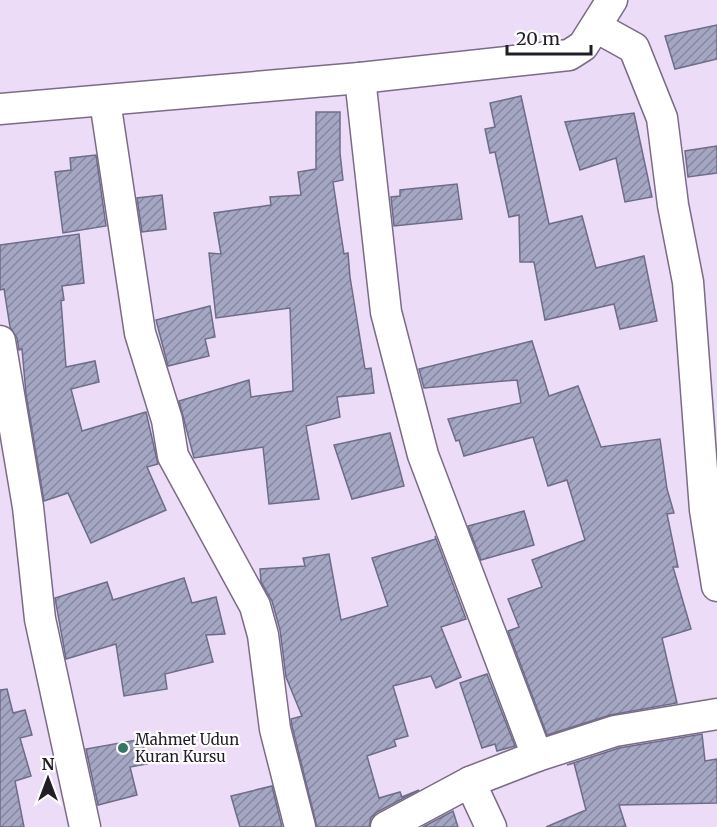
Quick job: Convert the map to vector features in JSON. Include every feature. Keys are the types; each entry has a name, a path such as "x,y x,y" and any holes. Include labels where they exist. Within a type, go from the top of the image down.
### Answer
{"street":[{"path":"0,109 360,78 569,55 583,46 612,0"},
{"path":"596,27 634,48 662,117 673,205 688,282 705,510 717,586"},
{"path":"360,78 386,312 423,456 537,756"},
{"path":"105,101 140,333 167,420 173,456 255,606 263,635 275,729 300,827"},
{"path":"0,341 28,507 40,619 85,827"},
{"path":"386,827 470,782 537,756 615,731 717,714"},
{"path":"470,782 491,827"}],"building":[{"path":"717,25 717,59 675,69 665,36"},
{"path":"521,96 549,224 582,216 596,268 644,256 657,321 620,329 614,304 545,320 534,262 520,262 519,215 509,217 495,152 490,153 485,129 495,127 490,103"},
{"path":"316,112 340,112 340,153 343,180 333,182 344,254 348,253 365,369 371,368 374,393 337,397 340,417 306,426 319,499 269,504 263,447 194,458 179,401 249,380 251,397 293,391 290,308 216,318 209,253 221,254 214,213 271,205 270,197 301,195 298,172 316,169"},
{"path":"634,113 652,197 625,202 616,158 580,170 565,122"},
{"path":"717,146 717,173 688,177 685,151"},
{"path":"96,155 106,226 63,233 55,172 71,170 70,158"},
{"path":"457,184 462,219 394,226 391,197 400,196 400,190"},
{"path":"162,195 166,229 142,232 137,198"},
{"path":"79,234 84,283 62,286 64,300 61,301 66,367 95,361 99,382 71,389 82,431 146,412 158,464 147,467 166,510 91,543 68,493 44,501 26,394 22,349 19,350 17,338 10,327 4,289 0,290 0,245"},
{"path":"210,306 215,337 205,339 209,356 168,366 156,320"},
{"path":"532,341 549,396 578,386 601,447 660,439 667,489 674,513 667,514 678,567 673,567 691,629 662,638 677,703 610,715 547,735 508,631 519,627 508,599 542,587 532,560 585,540 567,480 548,486 533,437 464,456 459,440 456,441 448,419 521,403 517,380 424,388 419,369"},
{"path":"390,433 404,486 352,499 334,445"},
{"path":"524,511 534,545 481,560 468,526"},
{"path":"435,536 466,619 441,627 461,677 436,688 431,676 393,686 408,736 394,740 396,746 367,756 379,798 400,792 402,797 419,790 377,812 371,818 369,827 317,827 291,719 302,716 286,677 280,630 272,601 261,582 260,569 305,566 303,558 329,554 341,620 388,606 372,558 436,539"},
{"path":"184,578 192,603 216,597 225,634 206,635 213,662 165,674 167,689 124,696 116,644 66,659 55,598 107,582 113,600"},
{"path":"487,674 515,746 497,751 495,744 482,748 460,683"},
{"path":"7,689 13,713 25,710 32,735 20,738 31,776 15,781 24,827 0,827 0,690"},
{"path":"702,734 705,761 717,759 717,803 619,805 626,827 546,827 586,810 574,763 567,765 619,748"},
{"path":"142,739 147,764 130,767 137,795 98,805 86,749"},
{"path":"272,786 282,827 240,827 231,796"},
{"path":"453,811 458,827 423,827"}],"place":[{"name":"Mahmet Udun Kuran Kursu","path":"123,748"}]}
